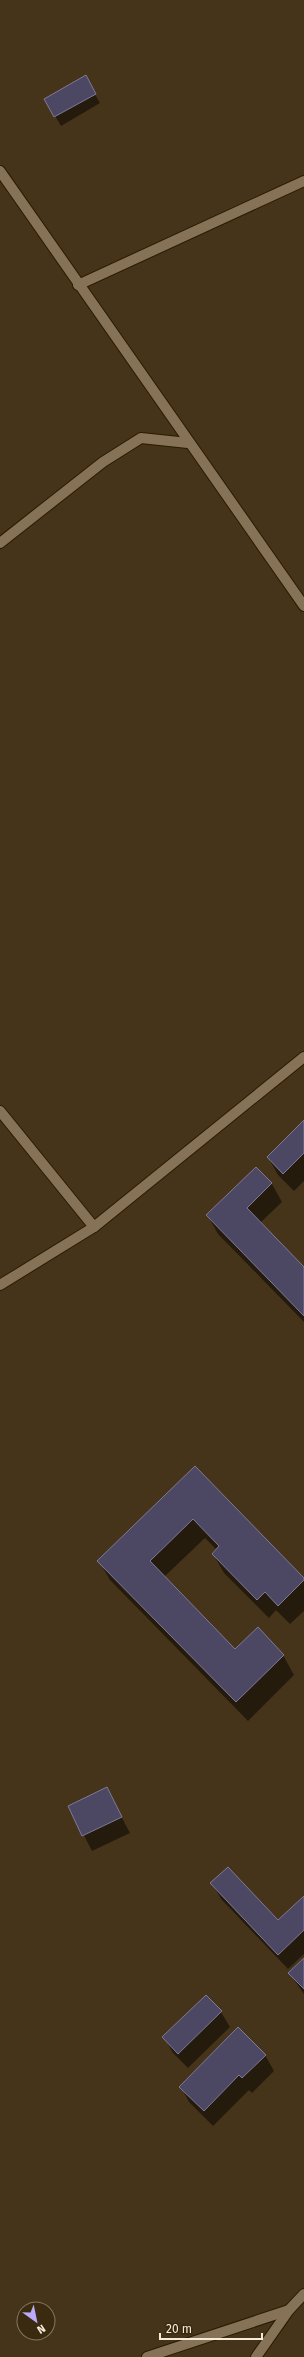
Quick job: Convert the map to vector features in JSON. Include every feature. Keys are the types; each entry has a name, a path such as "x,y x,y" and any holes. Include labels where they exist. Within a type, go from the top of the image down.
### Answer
{"street":[{"path":"0,171 188,443 304,606"},
{"path":"78,285 304,181"},
{"path":"0,543 103,462 141,438 188,443"},
{"path":"0,1285 94,1226 304,1057"},
{"path":"0,1111 94,1226"},
{"path":"256,2357 289,2310 304,2294"},
{"path":"147,2357 289,2310"}],"building":[{"path":"86,75 96,94 54,117 44,99"},
{"path":"304,1120 304,1153 283,1174 267,1157"},
{"path":"256,1167 272,1183 247,1208 304,1267 304,1316 206,1215"},
{"path":"195,1466 304,1578 304,1580 278,1606 265,1592 257,1600 212,1554 219,1546 193,1519 150,1561 235,1649 258,1627 284,1655 236,1702 97,1561"},
{"path":"107,1787 122,1817 82,1836 68,1806"},
{"path":"228,1867 278,1920 304,1896 304,1930 278,1955 210,1883"},
{"path":"304,1958 304,1989 288,1973"},
{"path":"206,1995 222,2011 178,2054 162,2037"},
{"path":"238,2027 266,2055 242,2078 239,2075 204,2111 179,2087"}]}
